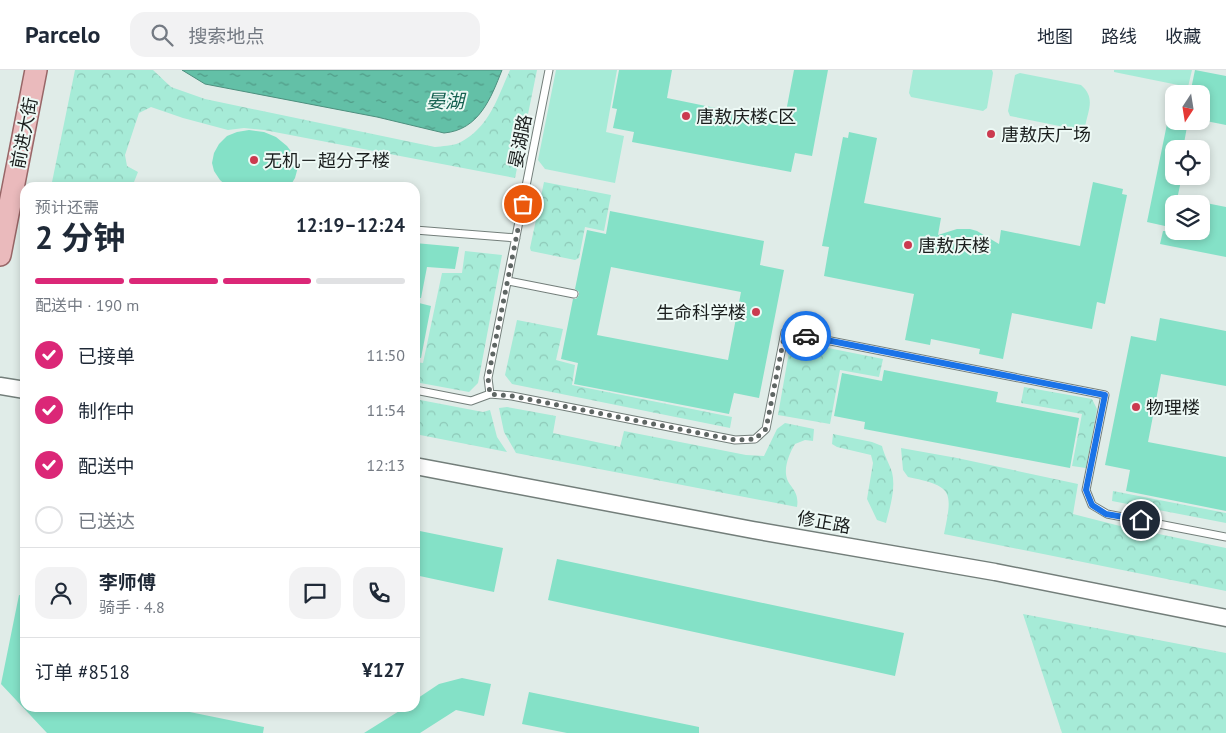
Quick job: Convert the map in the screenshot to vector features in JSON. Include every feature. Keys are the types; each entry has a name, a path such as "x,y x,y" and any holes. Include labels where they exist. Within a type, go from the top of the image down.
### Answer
{"main road":[{"name":"前进大街","path":"0,255 36,70"}],"street":[{"path":"0,386 20,389"},
{"name":"修正路","path":"420,467 753,530 995,572 1226,618"}],"lane":[{"name":"晏湖路","path":"490,394 488,378 549,70"},
{"path":"420,230 516,238"},
{"path":"508,281 574,294"},
{"path":"420,391 471,401 490,394 512,396 735,440 755,439 766,429 785,332 1105,395 1086,490 1092,505 1106,514 1226,537"}],"green space":[{"path":"75,70 153,70 171,87 205,99 435,147 459,143 478,129 491,112 510,70 537,70 515,178 264,130 244,128 228,130 151,107 139,113 125,155 127,166 138,172 134,182 52,182"},
{"path":"556,70 617,70 606,132 624,136 615,183 545,169 538,160"},
{"path":"913,70 992,70 987,108 983,111 911,97 909,93"},
{"path":"1114,70 1192,70 1188,85 1178,85 1114,72"},
{"path":"1020,73 1081,85 1086,90 1090,100 1085,127 1079,130 1010,116 1008,111 1015,75"},
{"path":"544,182 611,195 604,231 585,227 579,258 575,260 531,251 530,248"},
{"path":"465,251 502,255 478,383 469,392 420,383 420,363 423,363 442,273 462,273"},
{"path":"517,320 563,329 556,360 575,365 572,385 732,417 730,428 512,384 505,375"},
{"path":"798,342 883,359 879,377 840,370 830,424 778,415 789,352 792,345"},
{"path":"1024,387 1092,399 1097,409 1086,468 1072,466 1082,414 1021,403"},
{"path":"420,400 483,412 490,410 497,437 507,452 420,435"},
{"path":"507,407 556,416 553,433 620,447 624,431 746,455 764,456 777,429 785,423 814,429 813,441 805,440 795,444 787,462 787,478 797,496 797,507 516,453 504,432 499,408"},
{"path":"833,434 872,442 882,446 893,478 892,498 886,523 877,520 867,499 873,463 871,455 837,447 832,444"},
{"path":"901,448 1078,484 1073,514 1120,526 1226,548 1226,591 944,534 948,508 946,493 942,488 934,484 908,477 903,470"},
{"path":"1113,491 1226,513 1226,523 1112,501"},
{"path":"1023,614 1226,653 1226,733 1062,733"}],"water":[{"name":"晏湖","path":"182,70 502,70 488,101 475,119 456,131 444,133 377,117 205,84"}],"building":[{"name":"唐敖庆楼C区","path":"619,70 672,70 667,98 784,122 794,70 828,70 812,156 795,153 791,172 632,142 634,132 613,128 617,109 612,108"},
{"path":"1195,70 1226,76 1226,125 1210,122 1210,85 1192,85"},
{"name":"无机－超分子楼","path":"249,130 264,132 276,137 287,146 296,158 298,167 293,182 222,182 220,180 214,171 212,163 214,153 227,136"},
{"path":"1166,130 1186,130 1185,140 1165,140 1165,185 1180,185 1178,195 1165,195 1165,226 1147,222"},
{"name":"唐敖庆楼","path":"849,132 877,138 864,203 941,218 938,235 957,229 970,229 999,244 1001,230 1080,246 1093,182 1123,189 1122,194 1127,195 1105,304 1097,302 1092,329 1012,313 1003,359 979,354 980,349 931,339 930,345 905,340 914,294 824,276 829,247 822,246 843,137 848,138"},
{"path":"1210,204 1226,207 1226,257 1160,244 1163,231 1165,231 1165,240 1210,240"},
{"name":"生命科学楼","path":"610,211 764,241 760,265 784,270 759,398 734,393 729,414 574,384 578,363 561,359 573,299 576,299 579,295 579,292 575,289 587,230 606,234","holes":["611,267 741,292 728,360 597,335"]},
{"path":"420,243 459,247 455,269 427,267 421,298"},
{"path":"420,303 431,306 420,358"},
{"name":"物理楼","path":"1160,318 1226,331 1226,386 1161,374 1148,442 1226,457 1226,511 1126,491 1130,470 1105,465 1131,336 1156,341"},
{"path":"884,370 998,392 996,402 1079,418 1070,468 864,429 865,422 834,416 842,373 882,381"},
{"path":"420,531 503,548 494,592 420,576"},
{"path":"557,559 904,633 895,676 548,600"},
{"path":"19,595 20,595 20,704 1,684"},
{"path":"462,678 491,684 484,716 456,710 420,733 364,733 398,712 420,712 420,697 439,684"},
{"path":"529,692 699,727 699,733 567,733 522,724"},
{"path":"27,712 190,712 264,727 263,733 47,733"}],"way so far":[{"path":"523,204 488,378 490,394 512,396 735,440 755,439 766,429 785,332 806,336"}],"place":[{"name":"唐敖庆楼C区","path":"686,116"},
{"name":"唐敖庆广场","path":"991,134"},
{"name":"无机－超分子楼","path":"254,160"},
{"name":"唐敖庆楼","path":"908,245"},
{"name":"生命科学楼","path":"756,312"},
{"name":"物理楼","path":"1136,407"}],"route":[{"path":"806,336 1105,395 1086,490 1092,505 1106,514 1141,520"}]}
